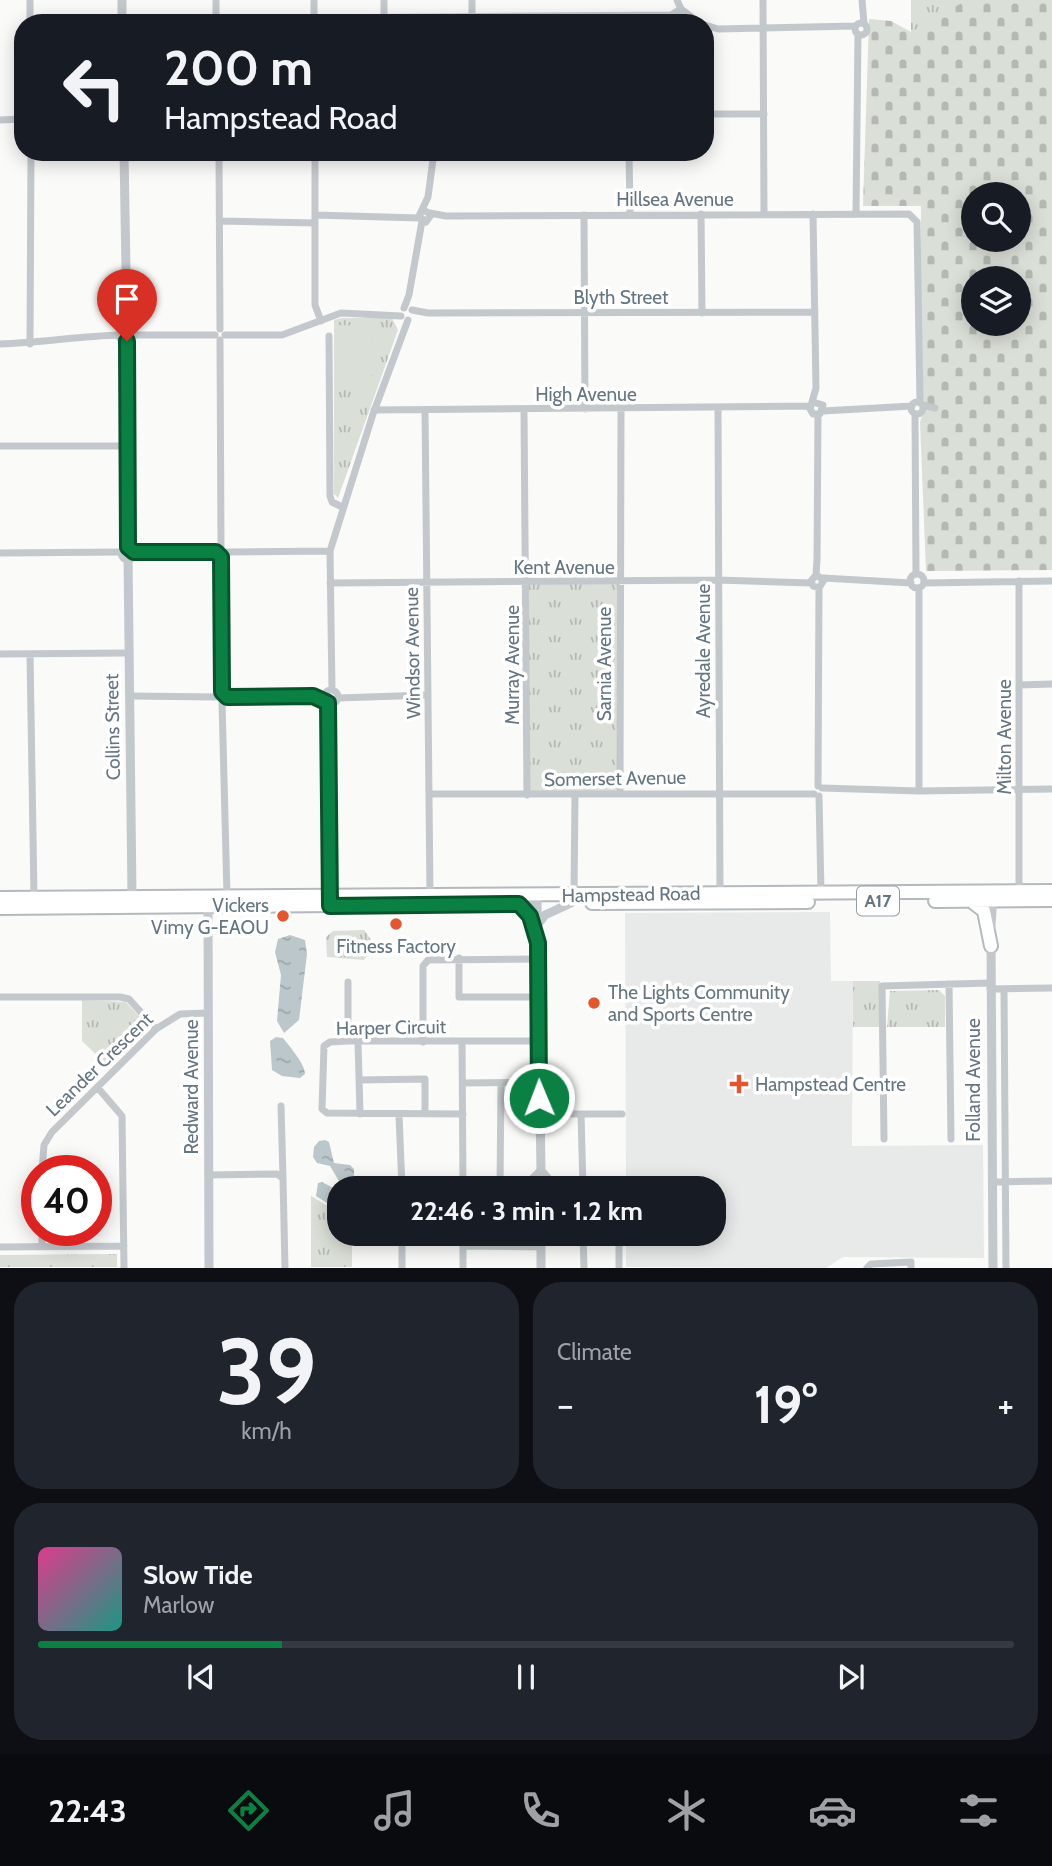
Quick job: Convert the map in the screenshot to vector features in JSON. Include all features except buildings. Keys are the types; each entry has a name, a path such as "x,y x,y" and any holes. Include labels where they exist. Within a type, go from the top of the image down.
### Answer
{"highway":[{"name":"Hampstead Road","path":"822,897 971,901 1019,892 1052,891"},
{"name":"Hampstead Road","path":"330,900 430,896 518,900 537,904 573,901"},
{"name":"Hampstead Road","path":"0,908 34,903 132,901 573,901 720,897 992,896 1052,900"},
{"name":"Hampstead Road","path":"0,898 34,903"},
{"path":"518,900 530,916 538,943"},
{"path":"971,901 984,911 991,946"}],"street":[{"path":"677,0 681,9 688,14"},
{"path":"763,0 764,214"},
{"path":"673,14 681,9"},
{"path":"714,28 859,29 856,214"},
{"path":"714,114 764,114"},
{"path":"30,344 32,161"},
{"name":"Collins Street","path":"124,161 132,901"},
{"path":"219,161 222,697 227,901"},
{"path":"315,161 315,305 321,321"},
{"path":"330,900 330,551 342,507 407,313 434,161"},
{"path":"629,161 630,214"},
{"path":"701,214 702,313"},
{"path":"813,214 817,432 818,791 822,897"},
{"name":"Hillsea Avenue","path":"220,221 409,216 904,214 914,217 917,222 917,409"},
{"path":"584,215 585,410"},
{"name":"Blyth Street","path":"0,344 30,344 75,336 282,335 341,313 814,312"},
{"path":"329,336 330,496 332,502 342,507"},
{"name":"Sarnia Avenue","path":"620,792 621,409"},
{"name":"Ayredale Avenue","path":"718,409 720,897"},
{"path":"917,409 919,791"},
{"name":"High Avenue","path":"374,410 917,409"},
{"name":"Windsor Avenue","path":"425,410 430,896"},
{"name":"Murray Avenue","path":"524,410 525,572 528,583 527,795"},
{"path":"0,446 127,446"},
{"path":"0,553 330,551"},
{"name":"Kent Avenue","path":"330,583 1052,581"},
{"name":"Milton Avenue","path":"1019,582 1019,892"},
{"path":"0,654 129,653"},
{"path":"30,654 34,903"},
{"path":"1019,685 1052,684"},
{"path":"130,696 428,695"},
{"name":"Somerset Avenue","path":"430,794 719,794 833,790 1052,789"},
{"path":"538,923 545,915 573,901 575,795"},
{"name":"Folland Avenue","path":"992,896 990,986 993,1268"},
{"name":"Redward Avenue","path":"208,901 209,1268"},
{"path":"536,1176 541,1171 537,904"},
{"path":"423,1042 423,966 432,958 538,959"},
{"path":"460,958 459,997 538,997"},
{"path":"348,982 348,1041"},
{"path":"949,985 951,1139"},
{"path":"884,1139 882,986 1052,988"},
{"name":"Folland Avenue","path":"1004,989 1006,1268"},
{"path":"0,997 120,997 129,999 156,1029"},
{"name":"Leander Crescent","path":"43,1155 44,1145 52,1132 156,1029 180,1014 208,1013"},
{"name":"Harper Circuit","path":"463,1114 331,1114 322,1109 324,1046 330,1042 348,1041 538,1041"},
{"path":"462,1041 463,1176"},
{"path":"359,1042 360,1114"},
{"path":"359,1080 425,1079 425,1114"},
{"path":"463,1083 538,1082"},
{"path":"500,1083 500,1176"},
{"path":"98,1088 122,1116 124,1268"},
{"path":"281,1106 285,1268"},
{"path":"539,1114 622,1114"},
{"path":"581,1114 583,1176"},
{"path":"399,1115 401,1176"},
{"path":"541,1171 547,1176"},
{"path":"208,1175 277,1174 283,1178"},
{"path":"992,1182 1052,1181"},
{"path":"0,1247 42,1246"},
{"path":"112,1246 124,1246"},
{"path":"402,1246 402,1268"},
{"path":"463,1246 463,1268"},
{"path":"501,1246 541,1247 541,1268"},
{"path":"583,1246 584,1268"},
{"path":"619,1246 619,1268"},
{"path":"867,1268 871,1264 911,1262 911,1268"}],"shaded area":[{"name":"Hampstead Centre","path":"830,912 831,981 853,981 852,1146 983,1145 984,1258 843,1257 826,1268 626,1267 626,1246 726,1246 726,1176 626,1176 625,913"}],"green space":[{"path":"911,0 972,0 911,36"},
{"path":"967,0 1052,0 1052,570 926,571 920,422 925,406 920,390 921,206 863,206 869,19 891,21 911,32"},
{"path":"392,318 398,330 338,498 334,494 334,320"},
{"path":"340,325 372,326 371,390 338,389"},
{"path":"528,583 620,583 620,792 527,795"},
{"path":"364,930 375,945 364,960 327,957 326,937 333,931"},
{"path":"853,981 880,981 880,1027 853,1027"},
{"path":"939,990 945,996 945,1027 887,1027 890,991"},
{"path":"82,1000 126,1002 150,1028 109,1067 82,1041"},
{"path":"311,1196 327,1205 327,1246 352,1246 352,1267 311,1267"},
{"path":"117,1254 117,1267 0,1267 0,1255"}],"water":[{"path":"290,935 305,940 307,954 299,1020 284,1033 277,1021 281,975 275,952 278,939"},
{"path":"276,1037 283,1038 300,1061 305,1074 300,1078 282,1076 272,1070 270,1041"},
{"path":"319,1141 329,1142 334,1163 350,1165 354,1169 354,1176 336,1176 330,1166 317,1163 313,1157 314,1147"},
{"path":"318,1183 327,1185 327,1203 316,1196"}],"place":[{"name":"Vickers Vimy G-EAOU","path":"283,916"},
{"name":"Fitness Factory","path":"396,924"},
{"name":"The Lights Community and Sports Centre","path":"594,1003"},
{"name":"Hampstead Centre","path":"739,1084"}],"route":[{"path":"127,341 128,547 134,552 216,552 221,557 222,692 227,697 313,696 325,699 328,703 330,906 519,904 530,916 538,943 539,1098"}]}
